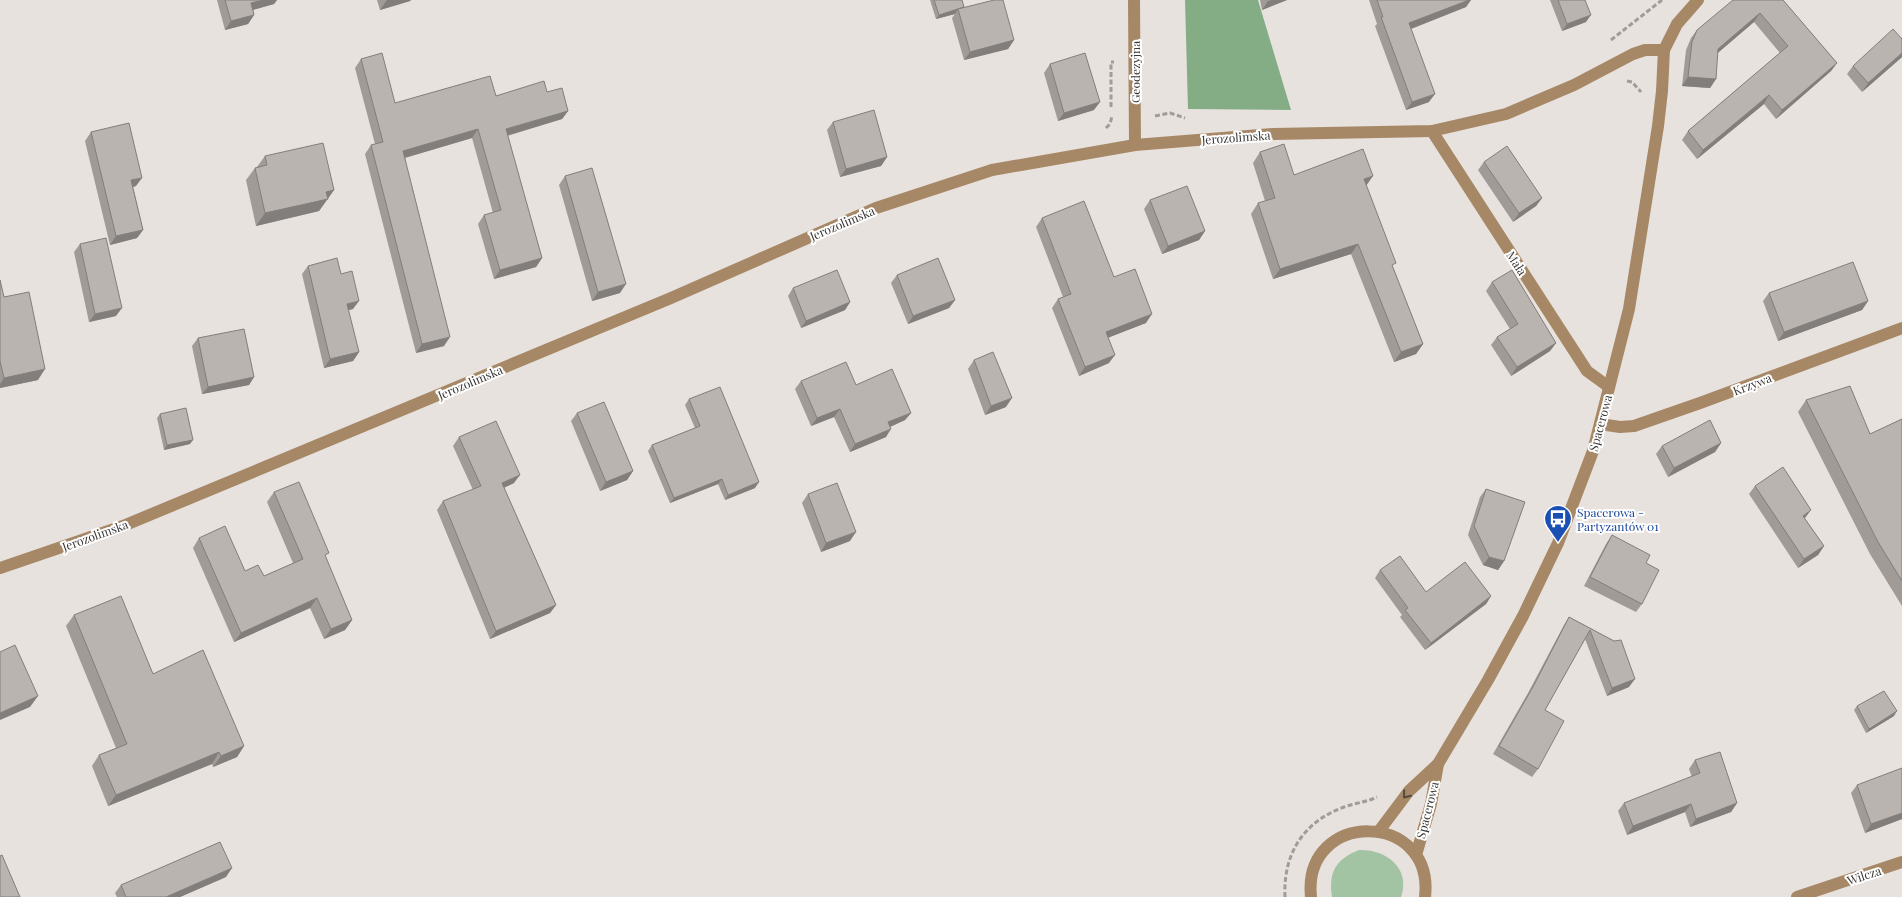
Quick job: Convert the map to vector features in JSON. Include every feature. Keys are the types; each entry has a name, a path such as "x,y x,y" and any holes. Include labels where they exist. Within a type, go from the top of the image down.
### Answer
{"street":[{"name":"Geodezyjna","path":"1134,0 1135,145"},
{"path":"1664,50 1677,24 1698,0"},
{"name":"Jerozolimska","path":"0,568 141,519 652,306 876,208 992,170 1135,145 1273,134 1432,131 1506,114 1574,85 1633,54 1645,50 1664,50"},
{"name":"Spacerowa","path":"1379,831 1409,791 1438,764 1488,680 1523,616 1558,543 1592,451 1628,309 1644,219 1662,91 1664,50"},
{"name":"Mała","path":"1432,131 1587,371 1609,386"},
{"name":"Krzywa","path":"1600,424 1620,427 1634,426 1700,404 1902,328"},
{"name":"Spacerowa","path":"1416,855 1430,804 1438,764"},
{"path":"1311,897 1311,878 1317,860 1328,846 1343,836 1360,831 1379,831 1393,836 1406,844 1416,855 1423,870 1426,887 1425,897"},
{"name":"Wilcza","path":"1797,897 1902,862"}],"path":[{"path":"1610,41 1662,0"},
{"path":"1135,119 1170,113 1188,119"},
{"path":"1285,897 1286,868 1293,850 1303,834 1331,812 1374,798 1383,793"}],"green space":[{"path":"1185,0 1258,0 1291,110 1188,109"},
{"path":"1359,850 1378,853 1394,862 1402,877 1401,897 1332,897 1331,880 1335,868 1339,862"}],"building":[{"path":"225,0 264,0 251,3 254,15 231,21"},
{"path":"934,0 962,0 964,7 939,15"},
{"path":"994,0 1003,0 1014,40 970,52 958,9"},
{"path":"1377,0 1469,0 1409,23 1435,94 1412,102 1381,17 1383,17"},
{"path":"1558,0 1585,0 1591,15 1567,24"},
{"path":"1733,0 1783,0 1837,63 1782,110 1769,95 1703,150 1688,131 1788,46 1760,13 1718,49 1716,79 1688,77 1692,42 1697,30"},
{"path":"1893,29 1902,39 1902,53 1868,83 1853,66"},
{"path":"382,53 395,103 490,76 496,96 544,81 547,92 562,88 568,111 506,129 542,258 500,270 484,215 501,210 478,129 403,151 450,337 422,344 371,145 383,142 361,59"},
{"path":"1085,53 1100,102 1064,113 1050,64"},
{"path":"874,110 887,157 846,169 833,122"},
{"path":"129,123 142,178 131,180 143,230 116,236 91,132"},
{"path":"323,143 334,190 326,192 328,199 265,213 255,168 267,165 265,156"},
{"path":"1284,144 1294,175 1363,149 1373,176 1364,179 1396,263 1392,265 1423,344 1401,352 1358,244 1280,269 1258,203 1275,198 1260,152"},
{"path":"1507,146 1542,198 1519,213 1484,162"},
{"path":"592,168 626,284 598,292 565,176"},
{"path":"1187,186 1205,231 1168,246 1150,200"},
{"path":"1084,201 1114,277 1135,269 1152,314 1106,332 1115,355 1085,367 1058,299 1071,294 1042,218"},
{"path":"106,238 122,308 95,314 80,244"},
{"path":"337,258 341,274 352,271 359,301 347,304 359,352 330,359 308,266"},
{"path":"938,258 955,300 913,316 897,275"},
{"path":"1853,262 1868,301 1784,332 1769,293"},
{"path":"837,270 850,302 806,321 793,288"},
{"path":"1512,270 1556,343 1517,367 1497,337 1518,324 1492,282"},
{"path":"0,280 4,297 29,292 45,369 4,378 0,361"},
{"path":"244,329 254,377 208,387 198,338"},
{"path":"993,352 1012,398 991,406 974,360"},
{"path":"846,362 856,385 892,369 911,413 888,422 891,429 855,444 840,409 817,418 801,381"},
{"path":"1850,386 1870,434 1902,419 1902,581 1878,542 1806,400"},
{"path":"720,387 759,482 728,495 722,479 674,498 652,445 700,426 689,399"},
{"path":"604,402 633,471 606,482 577,413"},
{"path":"186,408 193,440 167,445 160,414"},
{"path":"1710,420 1721,443 1674,468 1662,446"},
{"path":"496,421 520,475 502,483 556,605 496,631 443,501 481,486 459,437"},
{"path":"1783,467 1811,510 1803,516 1824,546 1804,559 1755,486"},
{"path":"299,482 329,553 325,555 352,620 331,629 317,598 241,633 199,538 225,526 245,571 258,565 264,576 303,559 274,492"},
{"path":"837,483 856,532 826,543 808,494"},
{"path":"1486,489 1525,502 1504,561 1489,557 1474,526"},
{"path":"1612,535 1650,555 1646,563 1659,570 1642,604 1590,577"},
{"path":"1400,556 1426,592 1465,562 1491,596 1431,643 1405,610 1408,608 1380,570"},
{"path":"121,596 153,674 203,650 244,746 221,756 219,752 116,795 99,755 127,744 74,615"},
{"path":"1569,617 1614,641 1621,640 1635,679 1612,688 1590,630 1545,710 1564,721 1538,769 1499,746 1534,685"},
{"path":"15,645 38,696 0,713 0,652"},
{"path":"1884,691 1897,711 1869,729 1857,706"},
{"path":"1720,752 1737,803 1696,819 1691,804 1633,826 1624,803 1700,773 1695,760"},
{"path":"1902,768 1902,813 1871,824 1857,785"},
{"path":"220,842 232,868 166,897 126,897 121,885"},
{"path":"2,855 20,897 0,897 0,856"}],"place":[{"name":"Spacerowa - Partyzantów 01","path":"1558,543"}]}
